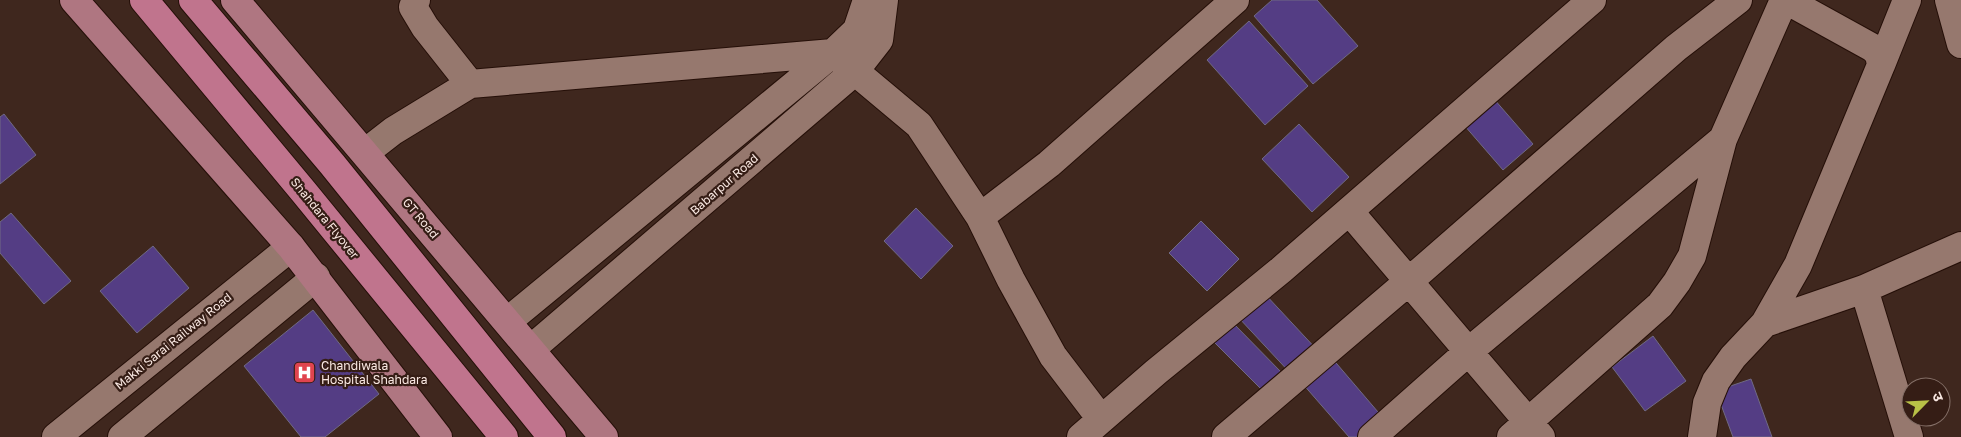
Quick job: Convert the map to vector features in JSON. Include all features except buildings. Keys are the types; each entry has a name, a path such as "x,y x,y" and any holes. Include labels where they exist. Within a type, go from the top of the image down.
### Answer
{"highway":[{"name":"Shahdara Flyover","path":"144,0 504,437"},
{"path":"193,0 332,164 552,437"}],"main road":[{"path":"74,0 316,277 438,437"},
{"name":"GT Road","path":"235,0 366,152 604,437"}],"street":[{"path":"508,321 833,53 858,30 867,0"},
{"name":"Babarpur Road","path":"531,349 854,72 879,40 884,0"},
{"path":"980,217 1050,164 1234,0"},
{"path":"366,152 393,131 470,84 833,53 920,125 980,217 1011,280 1092,431 1592,0"},
{"path":"1226,437 1408,282 1676,48 1738,0"},
{"path":"1348,211 1468,352 1527,432 1660,305 1677,282 1692,256 1723,138 1785,0 1873,48 1879,54 1881,65"},
{"path":"1702,437 1707,403 1716,381 1733,357 1765,323 1798,265 1907,0"},
{"path":"1949,0 1961,44"},
{"path":"413,2 425,27 470,84"},
{"path":"1372,437 1468,352 1723,138"},
{"path":"1765,323 1864,289 1961,246"},
{"name":"Makki Sarai Railway Road","path":"56,437 291,247"},
{"path":"122,437 316,277"},
{"path":"1864,289 1909,437"}],"place":[{"name":"Chandiwala Hospital Shahdara","path":"305,372"}]}
